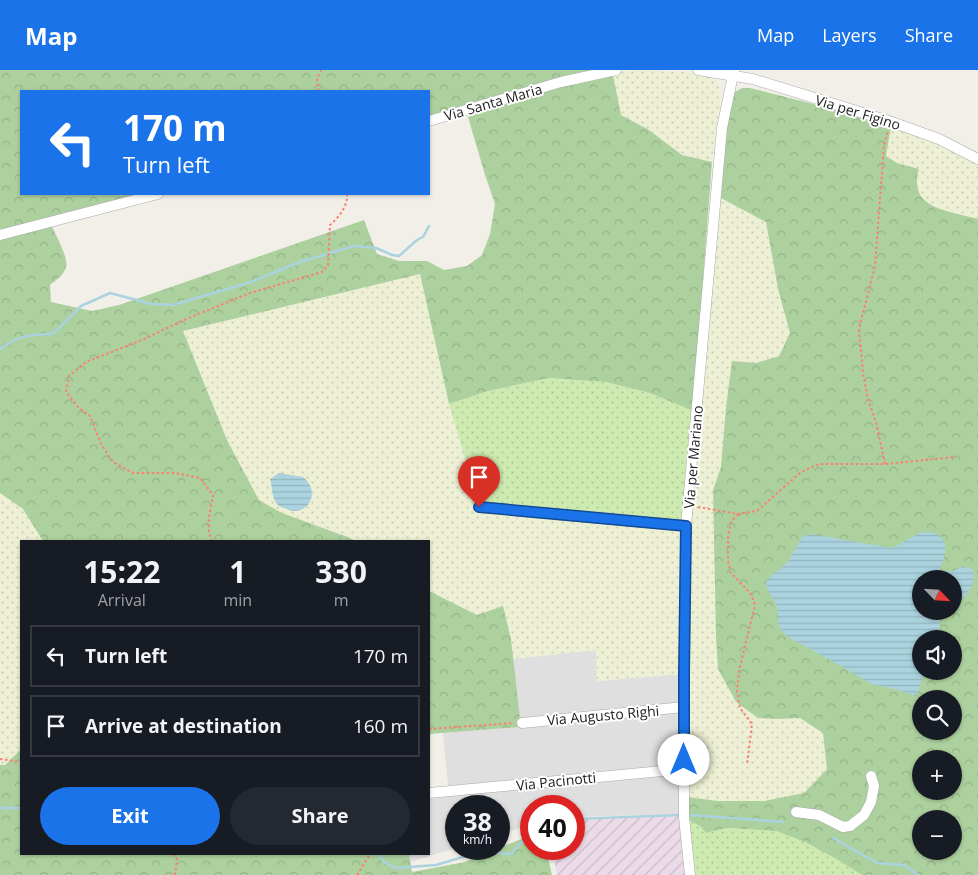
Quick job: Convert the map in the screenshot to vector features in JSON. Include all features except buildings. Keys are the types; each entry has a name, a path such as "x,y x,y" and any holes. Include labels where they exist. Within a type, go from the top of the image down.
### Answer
{"street":[{"name":"Via Santa Maria","path":"430,121 561,82 599,72 616,70"},
{"path":"698,70 734,73"},
{"name":"Via per Figino","path":"734,73 889,121 939,139 978,160"},
{"name":"Via per Mariano","path":"690,875 684,817 686,526 722,128 734,73"},
{"path":"0,235 154,195"},
{"path":"479,507 686,526"},
{"name":"Via Augusto Righi","path":"522,723 684,707"},
{"name":"Via Pacinotti","path":"430,793 684,768"},
{"path":"796,812 819,815 843,827 850,826 864,815 871,802 874,786 871,776"}],"path":[{"path":"319,90 316,79 321,70"},
{"path":"885,464 876,422 868,399 863,373 859,330 875,266 884,145 889,121"},
{"path":"212,540 209,520 213,495 200,478 175,473 133,473 113,462 101,444 90,416 78,407 66,392 70,376 86,362 142,340 184,320 250,293 322,272 328,265 330,225 340,215 348,199 347,195"},
{"path":"688,506 738,514 757,511 801,472 819,464 885,464 956,457"},
{"path":"738,514 731,522 728,536 728,561 731,573 751,594 756,605 739,671 737,692 740,708 752,724 747,765"},
{"path":"430,729 522,723"},
{"path":"0,759 20,762"},
{"path":"174,855 177,859 175,875"},
{"path":"357,875 369,855"}],"shaded area":[{"path":"596,650 597,681 681,674 680,814 585,817 585,795 520,795 520,828 510,831 510,795 449,795 443,733 521,727 512,659"},
{"path":"445,797 445,851 410,862 409,855 430,855 430,799"},
{"path":"680,816 686,875 557,875 554,860 585,860 585,820"}],"green space":[{"path":"0,70 612,70 621,115 649,130 682,155 712,162 693,411 650,393 606,382 549,378 488,391 449,404 420,274 183,331 227,440 259,500 282,513 353,540 42,540 23,509 0,493","holes":["20,90 430,90 430,121 466,110 495,204 490,234 482,255 467,266 444,270 427,261 399,261 377,254 364,220 119,305 92,311 51,302 50,285 64,272 66,263 63,251 50,222 153,195 20,195"]},
{"path":"635,70 686,72 709,76 716,80 721,89 721,99 712,162 682,155 649,130 621,115 613,73"},
{"path":"742,88 750,88 833,109 891,127 886,156 897,163 919,169 917,183 919,193 925,200 944,210 978,219 978,875 862,875 805,842 776,831 727,828 706,833 700,826 688,820 688,797 718,801 764,801 804,793 827,769 823,733 800,718 758,718 736,702 718,669 713,490 721,467 732,361 756,363 779,356 790,333 778,289 766,222 717,196 731,98 735,92"},
{"path":"891,127 951,150 978,164 978,219 942,209 923,200 916,187 919,169 897,163 886,156"},
{"path":"717,196 766,222 778,289 790,333 779,356 756,363 732,362 721,467 713,490 718,669 758,718 800,718 823,733 827,769 804,793 764,801 718,801 688,797 689,554"},
{"path":"420,274 449,404 479,507 683,526 680,583 681,674 597,681 596,650 512,659 511,639 477,615 430,592 430,540 353,540 282,513 259,500 227,440 183,331"},
{"path":"549,378 606,382 650,393 693,411 683,526 479,507 449,404 488,391"},
{"path":"0,493 23,509 42,540 20,540 20,750 5,765 0,765"},
{"path":"430,592 477,615 503,606 511,639 521,727 430,734"},
{"path":"20,750 20,855 409,855 412,872 470,860 510,860 510,844 520,840 520,860 549,860 552,875 0,875 0,765 5,765"},
{"path":"688,820 700,826 706,833 727,828 776,831 805,842 862,875 694,875"}],"water":[{"path":"279,473 303,477 309,483 312,496 306,507 292,511 277,504 273,496 270,479"},
{"path":"929,532 937,535 945,545 945,551 940,570 912,570 912,620 940,620 940,628 939,630 912,630 912,680 922,680 919,690 912,690 912,694 871,684 788,637 780,629 776,604 768,591 766,582 788,562 802,537 811,534 892,548 920,533"},
{"path":"963,566 973,570 974,574 970,589 962,600 962,570 955,570"}],"waterway":[{"path":"0,349 13,341 25,337 53,334 81,306 110,293 152,304 173,305 251,282 300,262 354,246 376,248 399,256 423,237 429,226"},
{"path":"0,808 20,808"},
{"path":"585,819 680,815"},
{"path":"690,815 783,822"},
{"path":"833,838 877,863 904,865 918,875"},
{"path":"380,855 384,862 396,868 436,865 483,851 511,854 520,844"}],"route":[{"path":"479,507 686,526 684,760"}]}
